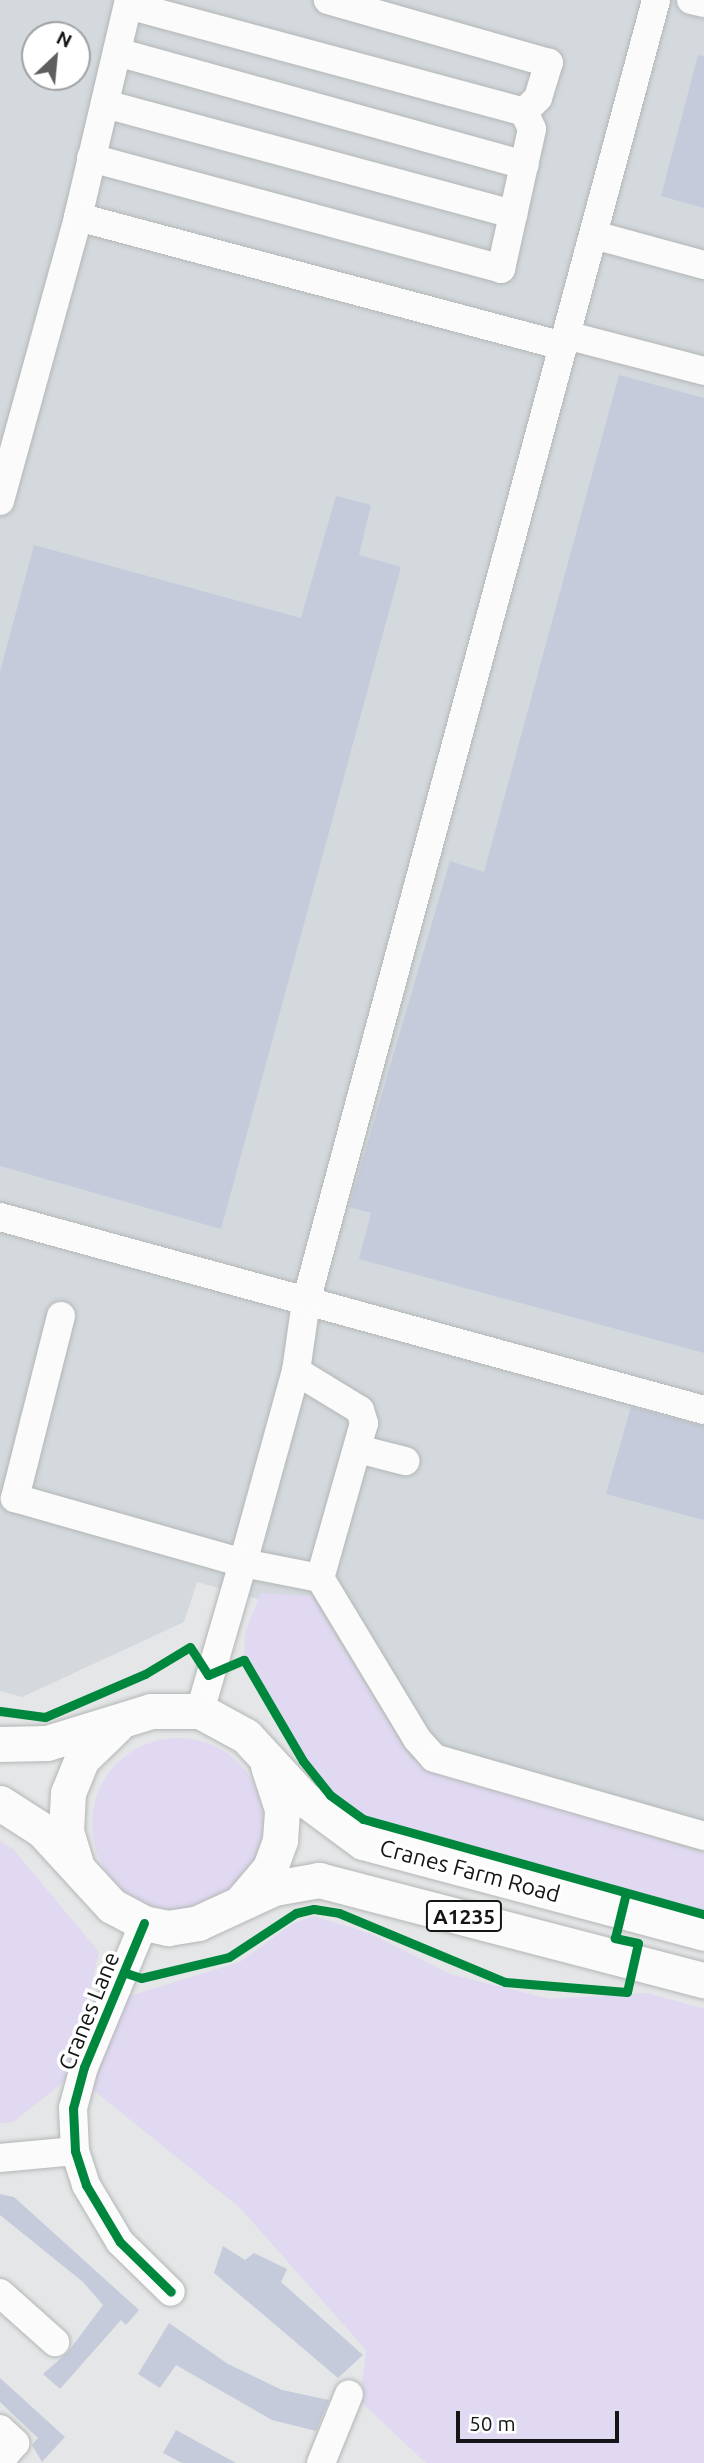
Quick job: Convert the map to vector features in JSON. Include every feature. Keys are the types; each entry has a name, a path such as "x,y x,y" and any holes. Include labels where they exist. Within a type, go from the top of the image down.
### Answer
{"main road":[{"name":"Cranes Farm Road","path":"0,1744 47,1743 151,1710 200,1711 225,1721 320,1813 382,1849 704,1933"},
{"name":"Cranes Farm Road","path":"77,1866 66,1830 68,1793 82,1759 128,1718"},
{"name":"Cranes Farm Road","path":"227,1912 263,1877 280,1840 282,1809 264,1756"},
{"name":"Cranes Farm Road","path":"0,1803 29,1819 77,1866 112,1906 144,1923 168,1927 227,1912 274,1888 319,1880 704,1980"}],"street":[{"path":"328,0 362,5 549,63 538,99 524,112"},
{"path":"200,1711 296,1371 306,1302 656,0"},
{"path":"691,0 704,3"},
{"path":"0,501 78,217 91,158 105,104 128,2 524,112 532,129 501,269 91,158"},
{"path":"117,52 526,165"},
{"path":"105,104 513,214"},
{"path":"78,217 565,341 704,371"},
{"path":"594,235 704,265"},
{"path":"0,1217 704,1410"},
{"path":"61,1316 7,1495 243,1563 320,1577"},
{"path":"296,1371 359,1410 364,1423 320,1577 417,1739 434,1758 704,1836"},
{"path":"358,1449 405,1461"},
{"name":"Cranes Lane","path":"144,1923 84,2067 73,2108 75,2151 86,2185 120,2242 171,2292"},
{"path":"0,2158 75,2151"},
{"path":"0,2293 55,2342"},
{"path":"321,2463 347,2400"},
{"path":"0,2429 15,2443 0,2461"}],"shaded area":[{"path":"0,0 704,0 704,1854 395,1765 311,1614 197,1582 184,1622 22,1697 0,1691"},
{"path":"261,1593 311,1596 411,1759 704,1854 704,1913 375,1823 320,1783 244,1660 245,1632"},
{"path":"178,1738 211,1745 239,1763 257,1791 264,1824 257,1857 239,1885 211,1903 178,1910 145,1903 117,1885 99,1857 92,1824 99,1791 117,1763 145,1745"},
{"path":"0,1841 13,1849 99,1952 69,2078 13,2122 0,2123"},
{"path":"314,1916 371,1934 450,1974 550,1999 648,1993 704,2009 704,2463 426,2463 360,2401 366,2350 240,2208 86,2084 126,1997 240,1962 292,1924"}],"building":[{"path":"698,55 704,56 704,208 661,196"},
{"path":"619,375 704,398 704,1353 359,1259 371,1213 349,1207 450,861 484,872"},
{"path":"336,496 371,505 359,555 401,567 221,1229 0,1166 0,672 34,545 301,618"},
{"path":"631,1407 704,1426 704,1520 606,1494"},
{"path":"0,2194 14,2197 139,2310 126,2325 121,2320 60,2389 43,2374 68,2352 103,2305 83,2282 0,2215"},
{"path":"223,2246 245,2260 254,2253 287,2269 281,2282 363,2355 338,2378 214,2273"},
{"path":"169,2323 228,2364 282,2390 329,2400 316,2431 272,2420 176,2365 160,2388 138,2374"},
{"path":"0,2378 65,2437 42,2462 32,2445 38,2438 0,2402"},
{"path":"176,2430 236,2463 182,2463 163,2453"}],"cycle path":[{"path":"0,1711 45,1717 145,1674 190,1647 208,1675 244,1660 303,1761 330,1795 363,1819 704,1914"},
{"path":"126,1973 141,1978 229,1957 296,1913 314,1909 339,1913 505,1982 627,1992 638,1943 615,1938 626,1893"},
{"path":"144,1923 84,2067 73,2108 75,2151 86,2185 120,2242 171,2292"}]}
